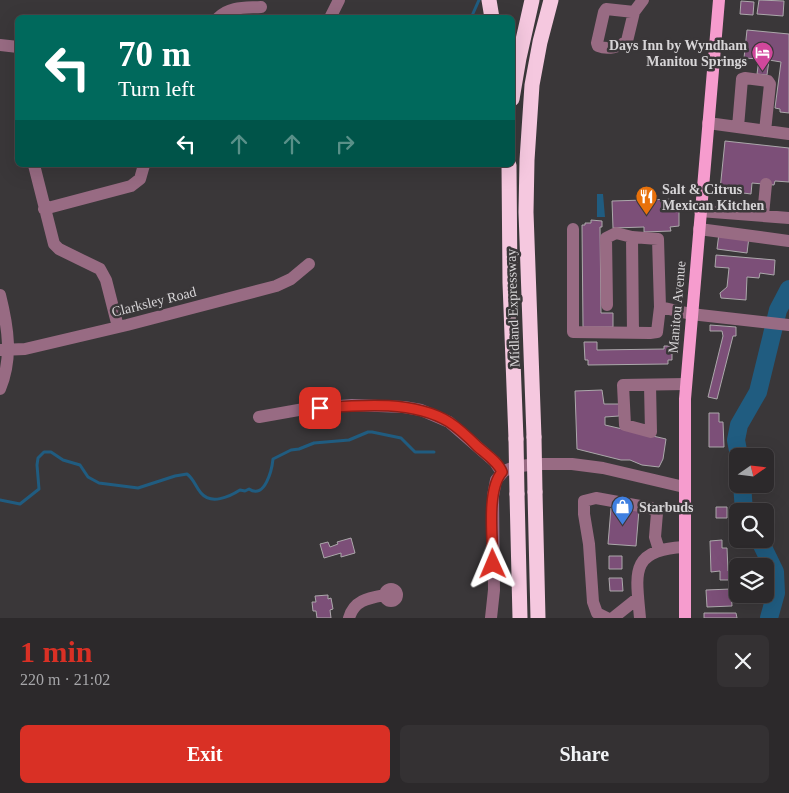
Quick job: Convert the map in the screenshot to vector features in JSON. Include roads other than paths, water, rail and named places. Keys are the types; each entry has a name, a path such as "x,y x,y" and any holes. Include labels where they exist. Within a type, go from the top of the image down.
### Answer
{"highway":[{"path":"489,0 492,15"},
{"path":"515,81 532,0"},
{"name":"Midland Expressway","path":"538,618 526,212 527,160 532,86 540,42 551,0"},
{"path":"502,167 510,283"},
{"name":"Midland Expressway","path":"509,167 510,283 520,618"}],"main road":[{"name":"Manitou Avenue","path":"685,618 684,487 686,384 719,0"}],"street":[{"path":"634,12 643,0"},
{"path":"221,15 235,8 262,7"},
{"path":"0,45 15,47"},
{"path":"738,127 742,79 768,81 770,84 765,131"},
{"path":"708,123 789,134"},
{"path":"34,167 54,244 59,249 94,265 104,273 118,327"},
{"path":"44,209 131,186 140,179 144,167"},
{"path":"763,216 766,184"},
{"path":"700,211 789,218"},
{"path":"573,229 573,332 656,332 660,307 658,239 632,237 616,233 606,238 607,305"},
{"path":"699,229 789,241"},
{"path":"632,237 633,333"},
{"name":"Clarksley Road","path":"5,350 25,349 276,286 291,279 309,264"},
{"path":"0,295 7,323 5,376 0,389"},
{"path":"660,307 691,314 789,325"},
{"path":"650,385 686,384"},
{"path":"259,417 304,409 352,406 404,407 421,410 436,416 456,428 495,462 502,472"},
{"path":"492,618 494,590 493,496 496,480 502,472 507,469 524,466 572,464 604,468 684,487"},
{"path":"607,618 597,613 593,602 584,501 596,498 651,508 657,513 655,538 659,550"},
{"path":"640,618 638,578 641,563 650,554 659,550 684,547"},
{"path":"349,618 353,608 358,603 385,595"},
{"path":"613,618 638,598"}],"water":[{"path":"597,194 603,194 605,217 597,217"}],"waterway":[{"path":"472,15 479,0"},
{"path":"738,448 736,440 739,425 758,392 778,310 789,289"},
{"path":"0,500 20,504 39,489 37,465 38,458 44,452 51,452 63,460 80,465 88,477 99,483 138,488 187,474 201,493 210,499 220,499 240,490 259,490 267,482 273,459 291,450 314,443 349,440 372,432 401,438 415,452 434,452"},
{"path":"743,493 743,503"},
{"path":"763,548 775,572 776,593 769,618"}],"place":[{"name":"Days Inn by Wyndham Manitou Springs","path":"763,72"},
{"name":"Salt & Citrus Mexican Kitchen","path":"646,216"},
{"name":"Starbuds","path":"623,526"}]}
